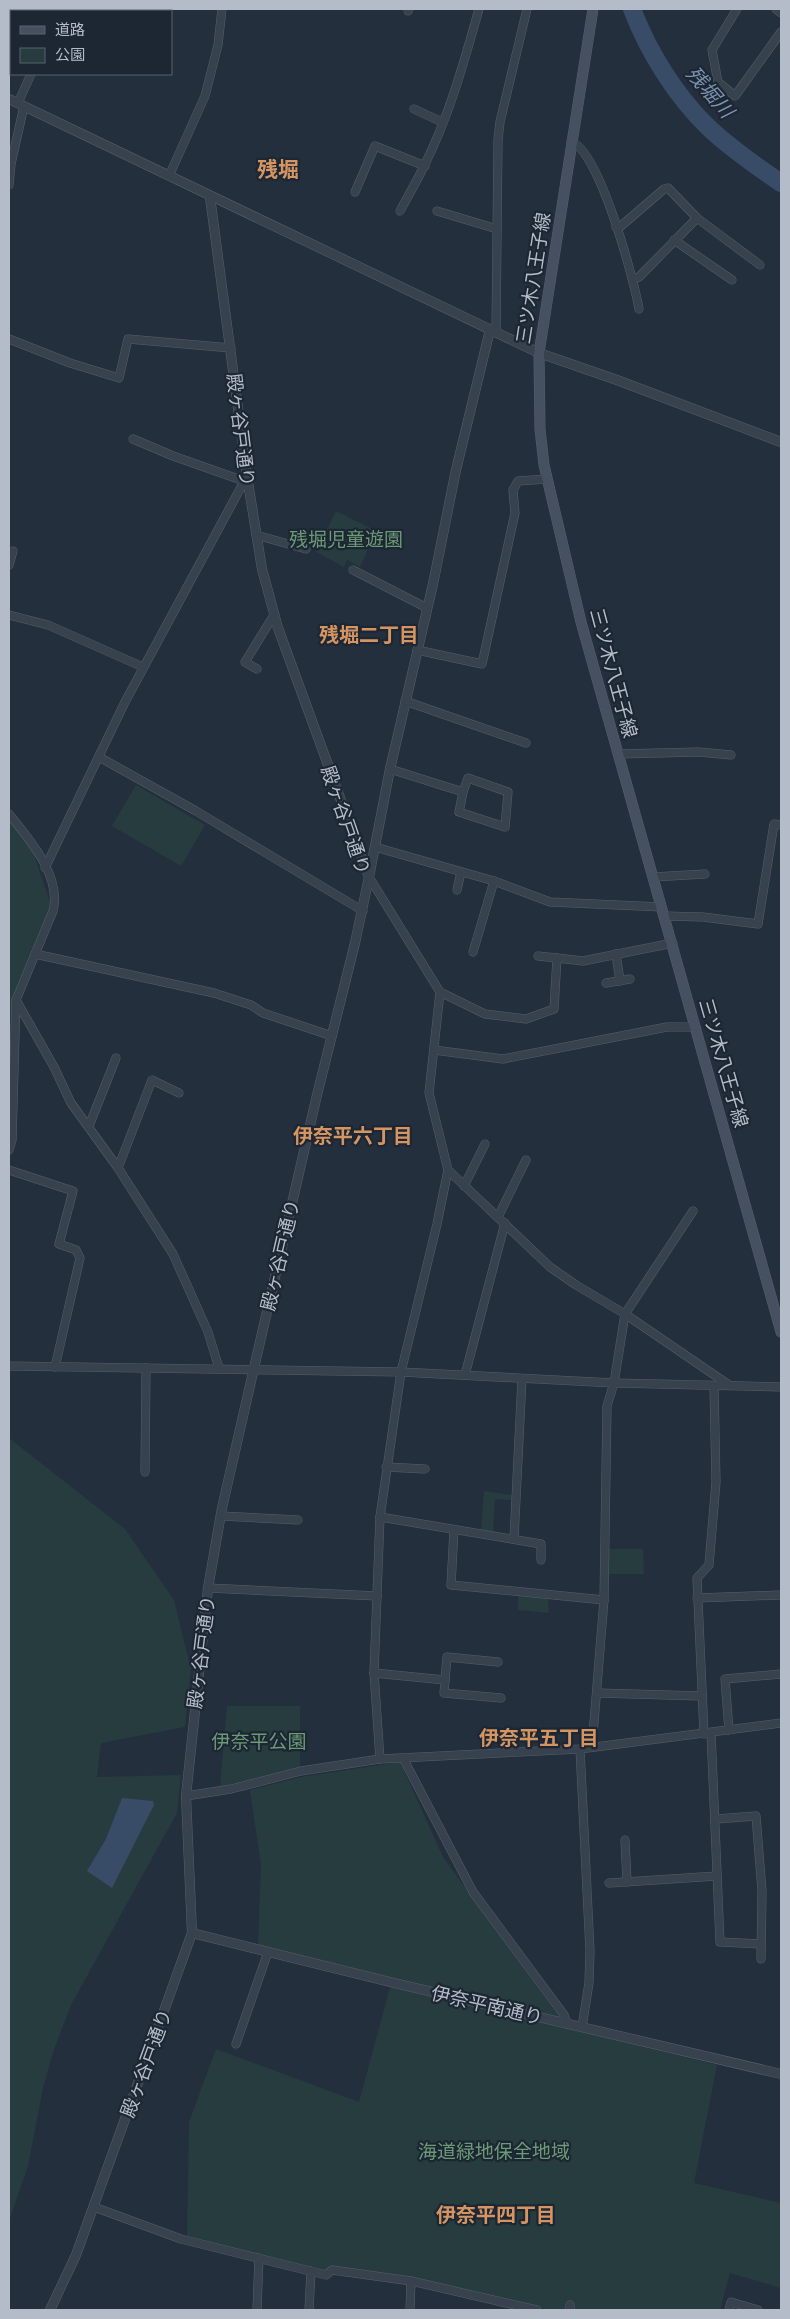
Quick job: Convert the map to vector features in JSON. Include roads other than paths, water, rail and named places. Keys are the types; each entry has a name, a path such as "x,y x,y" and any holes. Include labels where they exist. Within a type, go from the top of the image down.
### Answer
{"main road":[{"name":"三ツ木八王子線","path":"593,9 538,353 540,429 547,479 581,622 673,943 781,1332"}],"street":[{"path":"127,10 141,9"},
{"path":"169,176 205,96 218,45 222,9"},
{"path":"400,211 425,166 442,122 457,83 478,9"},
{"path":"527,9 500,122 497,163 497,229 493,331 456,470 390,769 369,877 440,992 485,1014 526,1019 554,1009 557,958"},
{"path":"737,9 712,50 718,82 735,96 781,32"},
{"path":"776,9 781,13"},
{"path":"9,185 15,103 30,75"},
{"path":"15,103 538,353 617,380 781,442"},
{"path":"414,110 442,122"},
{"path":"572,142 582,147 600,180 634,279 639,309"},
{"path":"355,192 375,146 425,166"},
{"path":"616,227 621,226 664,189 668,188 697,218 760,265"},
{"name":"殿ヶ谷戸通り","path":"50,2310 70,2271 192,1934 186,1796 208,1588 221,1516 254,1368 363,911 369,877 274,615 256,535 246,478 231,348 210,197"},
{"path":"437,211 497,229"},
{"path":"634,279 697,218"},
{"path":"674,240 732,280"},
{"path":"9,339 70,363 119,378 128,339 231,348"},
{"path":"45,868 143,667 246,478 173,456 133,439"},
{"path":"417,650 482,664 515,514 513,490 518,481 547,479"},
{"path":"256,535 306,549"},
{"path":"9,565 13,552"},
{"path":"353,570 427,608"},
{"path":"9,614 48,625 143,667"},
{"path":"257,669 246,662 274,615"},
{"path":"405,701 526,743"},
{"path":"618,754 699,752 731,755"},
{"path":"99,757 196,811 363,911"},
{"path":"390,769 464,792"},
{"path":"468,778 508,792 505,827 458,812 464,792 468,778"},
{"path":"9,814 40,856 53,890 54,905 16,1000 12,1140 9,1150"},
{"path":"375,847 494,881 550,902 664,912 758,924 774,824 781,825"},
{"path":"457,890 461,872"},
{"path":"653,876 705,874"},
{"path":"473,952 494,881"},
{"path":"538,956 583,961 673,943"},
{"path":"35,954 214,994 251,1005 263,1014 332,1036"},
{"path":"616,954 620,981"},
{"path":"606,983 630,979"},
{"path":"380,1759 374,1673 380,1518 401,1372 437,1224 448,1170 430,1094 440,992"},
{"path":"16,1000 54,1067 71,1103 118,1168 173,1254 208,1332 219,1368"},
{"path":"434,1050 503,1059 667,1027 696,1027"},
{"path":"89,1126 116,1058"},
{"path":"118,1168 152,1080 179,1092"},
{"path":"464,1186 485,1144"},
{"path":"498,1217 526,1160"},
{"path":"9,1170 72,1191 59,1244 76,1250 80,1258 55,1367"},
{"path":"448,1170 550,1267 625,1314 731,1386"},
{"path":"592,1747 604,1600 607,1406 614,1383 625,1314 693,1211"},
{"path":"465,1375 505,1223"},
{"path":"9,1366 254,1368 401,1372 614,1383 781,1387"},
{"path":"144,1472 146,1368"},
{"path":"514,1539 522,1379"},
{"path":"714,1386 716,1482 709,1565 697,1578 697,1598 702,1696 716,1819 720,1942 761,1944"},
{"path":"386,1467 425,1469"},
{"path":"221,1516 298,1520"},
{"path":"380,1518 542,1544 541,1560"},
{"path":"454,1530 451,1585 604,1600"},
{"path":"208,1588 377,1596"},
{"path":"697,1598 781,1595"},
{"path":"498,1662 447,1657 444,1693 501,1698"},
{"path":"374,1673 445,1680"},
{"path":"729,1730 725,1680 781,1674"},
{"path":"597,1693 702,1696"},
{"path":"186,1796 231,1789 301,1771 380,1759 580,1749 781,1723"},
{"path":"580,1749 590,1951 589,1983 582,2027"},
{"path":"403,1758 473,1892 564,2015 567,2024"},
{"path":"716,1819 756,1816 762,1891 761,1959"},
{"path":"625,1840 627,1882"},
{"path":"609,1883 717,1876"},
{"name":"伊奈平南通り","path":"192,1934 781,2074"},
{"path":"236,2044 268,1952"},
{"path":"94,2207 181,2239 326,2275 332,2270 411,2281 537,2310"},
{"path":"257,2310 259,2258"},
{"path":"309,2310 311,2271"},
{"path":"410,2310 411,2281"},
{"path":"729,2310 731,2302 758,2310"}],"water":[{"path":"122,1798 153,1801 154,1805 112,1888 87,1871 106,1839"}],"waterway":[{"name":"残堀川","path":"632,9 654,56 684,101 725,142 781,183"}],"district":[{"name":"残堀","path":"278,170"},
{"name":"残堀二丁目","path":"369,635"},
{"name":"伊奈平六丁目","path":"353,1136"},
{"name":"伊奈平五丁目","path":"539,1738"},
{"name":"伊奈平四丁目","path":"496,2215"}],"park label":[{"name":"残堀児童遊園","path":"346,539"},
{"name":"伊奈平公園","path":"259,1741"},
{"name":"海道緑地保全地域","path":"494,2151"}]}
